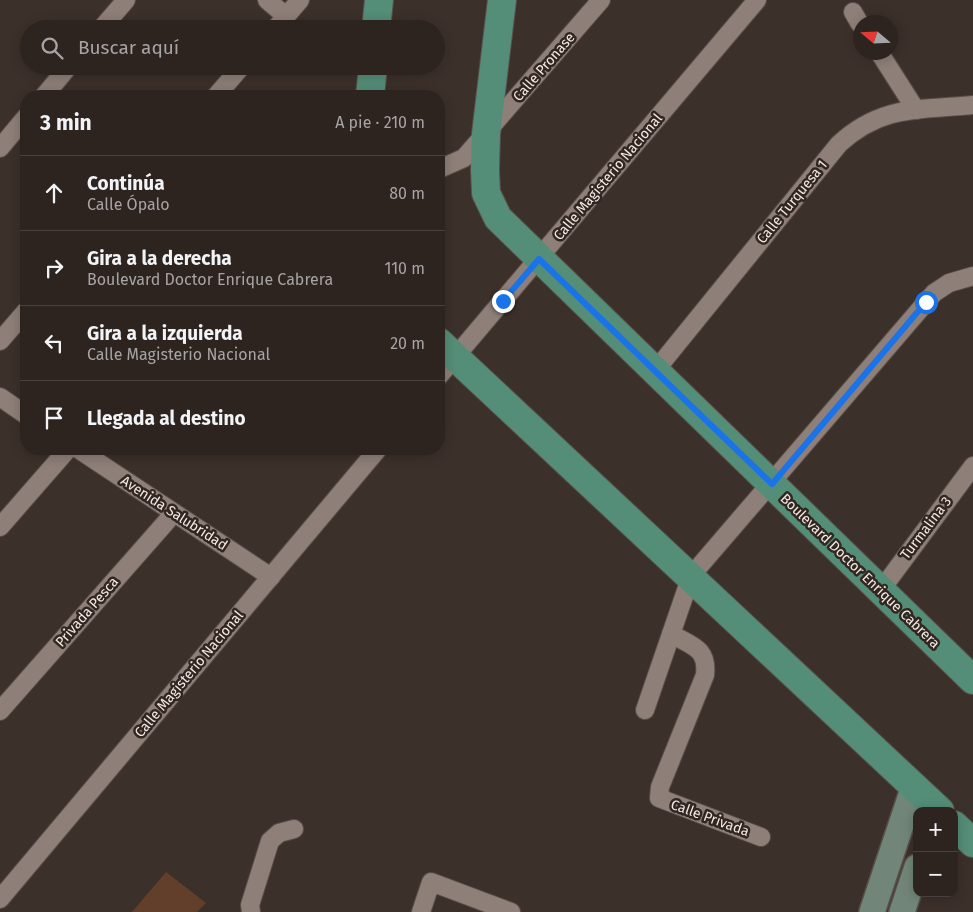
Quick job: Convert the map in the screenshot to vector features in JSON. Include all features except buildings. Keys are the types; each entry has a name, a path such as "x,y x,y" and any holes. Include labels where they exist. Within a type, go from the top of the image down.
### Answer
{"main road":[{"path":"377,20 379,0"},
{"name":"Boulevard Doctor Enrique Cabrera","path":"502,0 486,134 486,193 498,218 973,680"},
{"path":"370,90 371,75"},
{"path":"445,360 691,576 936,807"},
{"path":"958,828 973,843"}],"street":[{"path":"109,20 126,0"},
{"path":"266,0 280,20"},
{"path":"283,20 300,0"},
{"name":"Calle Pronase","path":"445,166 464,158 602,0"},
{"name":"Calle Magisterio Nacional","path":"445,358 539,259 756,0"},
{"path":"884,60 916,110"},
{"path":"49,90 62,75"},
{"path":"221,90 234,75"},
{"name":"Calle Turquesa 1","path":"655,371 839,144 855,130 876,118 916,110 973,105"},
{"path":"0,148 20,124"},
{"path":"645,710 691,576 772,484 934,293 949,283 973,276"},
{"path":"0,341 20,318"},
{"path":"0,397 20,411"},
{"path":"0,528 63,455"},
{"name":"Avenida Salubridad","path":"87,455 271,576"},
{"name":"Calle Magisterio Nacional","path":"0,899 373,455"},
{"name":"Turmalina 3","path":"880,590 973,466"},
{"name":"Privada Pesca","path":"0,711 174,513"},
{"name":"Calle Privada","path":"671,634 701,651 707,660 705,675 660,787 659,798 762,837"},
{"path":"872,912 914,786"},
{"path":"251,912 250,904 270,841 279,833 294,829"},
{"path":"902,912 913,878"},
{"path":"421,912 431,882 510,912"}],"shaded area":[{"path":"166,872 206,903 197,912 132,912"}],"route":[{"path":"503,301 539,259 772,484 926,302"}]}
